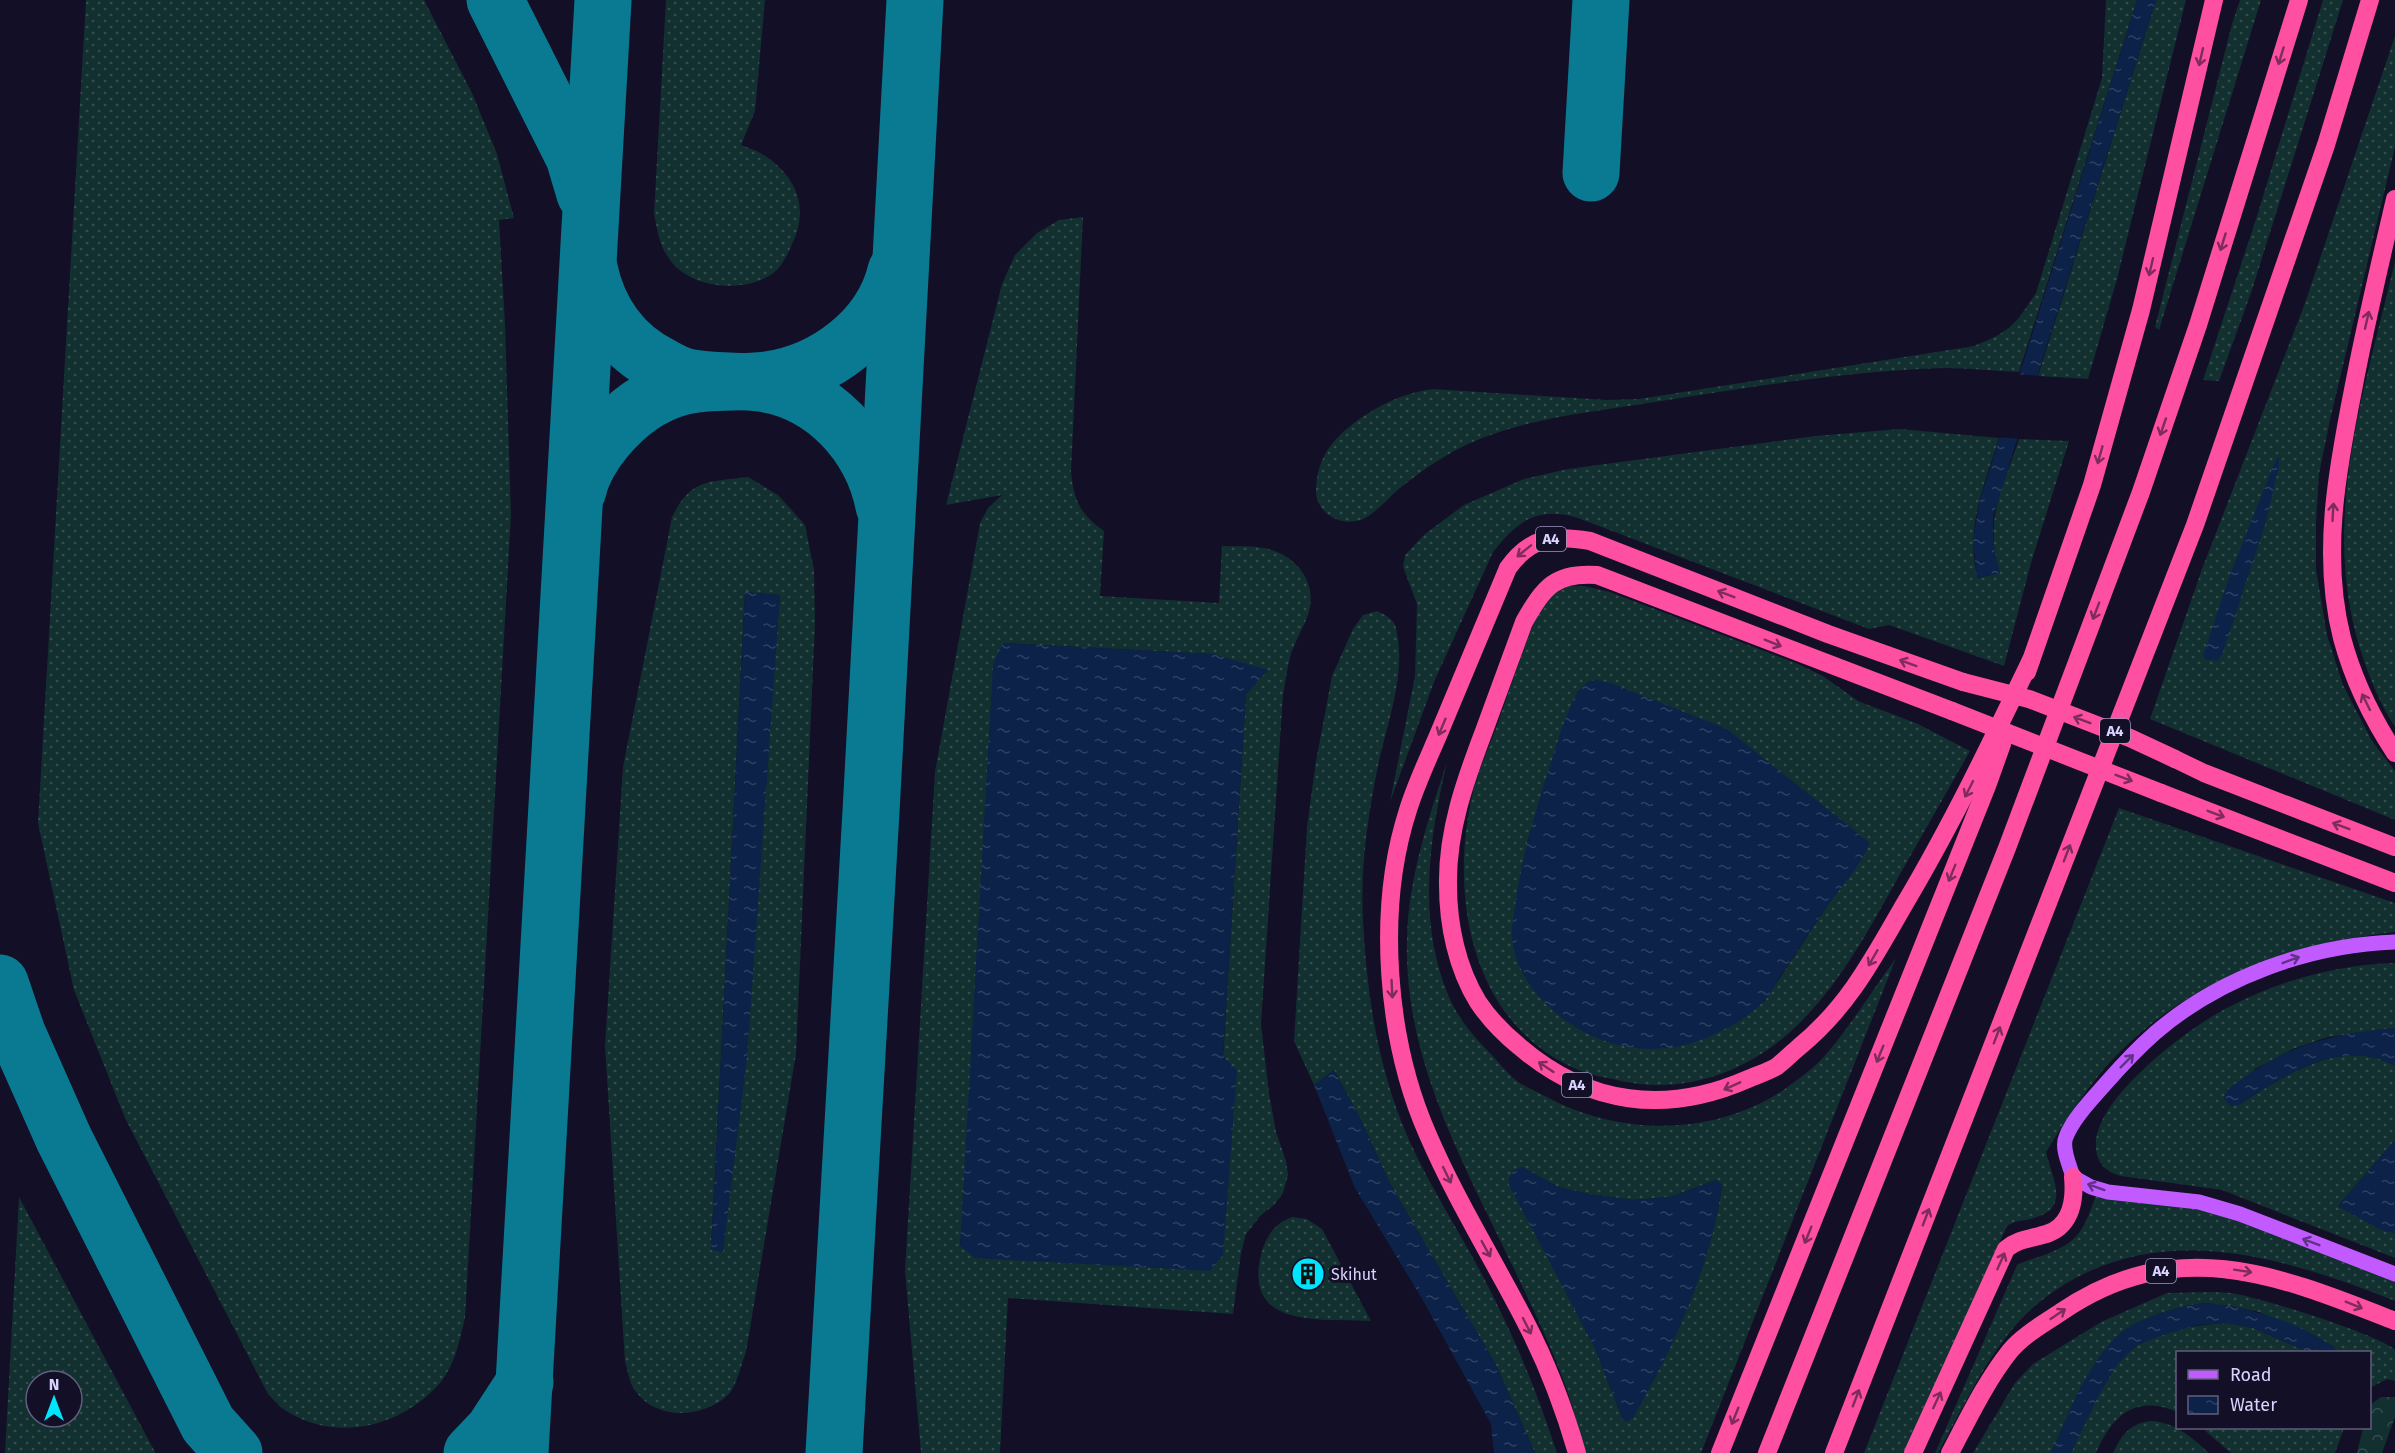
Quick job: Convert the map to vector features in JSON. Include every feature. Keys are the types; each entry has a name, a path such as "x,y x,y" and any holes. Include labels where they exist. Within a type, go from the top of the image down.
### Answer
{"highway":[{"name":"A4","path":"1720,1453 1982,798 2092,486 2141,310 2214,0"},
{"path":"1767,1453 2007,848 2141,492 2198,325 2299,0"},
{"name":"A4","path":"1834,1453 2195,525 2326,146 2370,0"},
{"path":"2395,199 2363,336 2343,441 2334,495 2332,538 2337,608 2342,638 2363,696 2395,753"},
{"name":"A4","path":"1577,1453 1569,1425 1542,1357 1428,1135 1412,1091 1392,997 1389,931 1394,870 1408,810 1508,568 1518,555 1532,544 1546,539 1567,537 1590,540 1828,633 1963,682 2029,699 2130,738 2204,773 2395,847"},
{"name":"A4","path":"2031,660 1941,842 1860,980 1824,1026 1776,1067 1721,1091 1678,1100 1602,1094 1566,1081 1531,1057 1497,1029 1478,1002 1462,968 1450,921 1448,883 1451,832 1465,781 1524,622 1535,602 1550,585 1575,573 1597,575 1952,711 2162,792 2395,883"},
{"path":"1913,1453 2006,1249 2015,1242 2050,1232 2062,1224 2069,1214 2073,1201 2073,1177"},
{"name":"A4","path":"1950,1453 2011,1349 2081,1299 2125,1279 2176,1267 2224,1269 2261,1274 2387,1318 2395,1333"}],"main road":[{"path":"2395,942 2362,943 2301,957 2248,976 2200,1001 2156,1032 2087,1104 2066,1137 2066,1152 2073,1177 2091,1187 2108,1192 2199,1202 2240,1214 2395,1274"}],"green space":[{"path":"86,0 424,0 472,93 497,154 514,218 499,220 511,515 465,1318 453,1359 441,1382 408,1410 369,1425 349,1428 328,1427 308,1421 285,1410 268,1394 125,1118 74,990 38,823"},
{"path":"666,0 765,0 755,111 741,145 762,154 784,172 796,193 800,217 784,260 772,274 760,280 732,286 702,282 677,268 660,242 654,214"},
{"path":"2106,0 2137,0 2019,372 1945,368 1872,372 1763,385 1564,416 1518,426 1455,450 1409,481 1374,512 1357,521 1348,522 1332,517 1320,506 1316,489 1318,474 1325,454 1339,436 1359,419 1383,405 1420,391 1433,389 1607,400 1639,399 1974,346 2004,332 2023,313 2036,293 2102,78"},
{"path":"2156,0 2186,0 2117,279 2088,379 2038,376"},
{"path":"2240,0 2261,0 2159,330 2155,327"},
{"path":"2323,0 2343,0 2252,290 2219,381 2203,380 2257,216"},
{"path":"2395,36 2395,147 2319,474 2316,569 2327,635 2343,685 2372,741 2395,771 2395,820 2150,719 2202,569 2304,306"},
{"path":"1083,217 1071,472 1076,499 1089,519 1104,531 1100,596 1219,603 1222,546 1257,547 1277,552 1301,570 1309,587 1310,607 1291,654 1283,695 1261,1024 1269,1093 1276,1132 1286,1161 1288,1175 1283,1193 1246,1234 1241,1253 1233,1314 1008,1298 1000,1453 921,1453 905,1271 935,772 980,523 988,508 1002,495 946,505 1002,284 1015,255 1037,233 1059,220","holes":["1004,643 1213,654 1267,671 1246,694 1223,1057 1237,1071 960,1246"]},
{"path":"2395,261 2395,727 2364,661 2351,611 2345,560 2345,510 2350,460 2359,410"},
{"path":"1900,429 1999,438 1975,524 1974,560 1978,578 2000,573 1995,554 1994,520 2001,489 2019,439 2069,441 2031,563 2004,666 1889,625 1869,629 1578,518 1564,515 1540,515 1520,524 1493,552 1434,682 1390,802 1415,676 1417,604 1403,567 1405,555 1425,534 1464,505 1524,479 1568,469 1815,436"},
{"path":"748,477 778,495 805,525 814,570 815,624 796,1054 746,1352 736,1381 728,1395 705,1409 679,1413 654,1407 643,1399 632,1386 625,1362 605,1046 623,767 672,517 686,495 702,484","holes":["745,592 780,595 722,1252 711,1249"]},
{"path":"1565,586 1584,586 1610,592 1798,664 1823,676 1858,701 1918,724 1970,751 1860,943 1835,982 1806,1017 1789,1033 1750,1061 1729,1071 1684,1083 1661,1085 1637,1084 1581,1071 1544,1051 1514,1023 1492,991 1476,954 1467,914 1464,873 1466,832 1473,792 1539,608 1552,592","holes":["1578,691 1866,852 1835,894 1764,1002 1527,843 1564,725"]},
{"path":"1377,611 1389,618 1395,625 1399,645 1399,662 1398,680 1371,804 1363,881 1366,968 1377,1039 1389,1087 1406,1134 1500,1310 1527,1370 1557,1453 1535,1453 1496,1365 1389,1182 1363,1124 1334,1070 1314,1085 1294,1041 1307,827 1316,761 1332,676 1353,629 1363,615"},
{"path":"1447,762 1435,821 1429,880 1433,939 1439,969 1449,997 1468,1028 1514,1078 1527,1087 1573,1109 1603,1119 1664,1126 1725,1117 1754,1106 1782,1091 1806,1074 1822,1058 1845,1030 1896,958 1701,1453 1585,1453 1569,1396 1551,1349 1476,1192 1441,1110 1426,1069 1415,1026 1408,983 1407,938 1411,892 1416,870","holes":["1522,1167 1558,1187 1633,1200 1670,1197 1716,1180 1722,1185 1709,1246 1688,1306 1661,1365 1632,1419 1623,1420 1595,1348 1510,1185 1509,1178"]},
{"path":"2119,808 2395,903 2395,932 2314,947 2274,958 2236,973 2200,991 2165,1013 2133,1039 2096,1079 2046,1152 2056,1190 2053,1207 2034,1218 2007,1226 1904,1453 1864,1453"},
{"path":"2395,963 2395,1028 2328,1037 2293,1049 2255,1069 2238,1105 2293,1073 2333,1058 2354,1055 2375,1058 2395,1066 2395,1140 2338,1206 2382,1230 2395,1233 2395,1258 2222,1190 2121,1176 2107,1170 2100,1163 2096,1148 2098,1131 2120,1094 2155,1059 2191,1031 2235,1004 2282,984 2346,968"},
{"path":"2096,1195 2210,1210 2395,1280 2395,1301 2305,1269 2259,1258 2213,1251 2167,1251 2122,1259 2078,1277 2036,1305 2021,1320 1993,1355 1938,1453 1935,1453 2017,1265 2056,1250 2073,1239 2084,1225"},
{"path":"19,1197 155,1452 5,1453"},
{"path":"1292,1217 1307,1219 1322,1229 1371,1321 1310,1319 1291,1315 1275,1308 1264,1297 1259,1279 1263,1248 1276,1227"},
{"path":"2167,1293 2231,1293 2290,1308 2385,1343 2395,1350 2395,1381 2387,1379 2371,1387 2371,1351 2336,1351 2334,1347 2259,1312 2206,1303 2190,1305 2157,1314 2095,1364 2078,1393 2051,1453 1973,1453 2015,1383 2033,1364 2101,1322"},
{"path":"2228,1323 2253,1328 2306,1351 2176,1351 2176,1412 2162,1407 2137,1407 2118,1419 2102,1440 2096,1453 2071,1453 2106,1381 2124,1356 2145,1341 2168,1332"},
{"path":"2381,1397 2395,1397 2395,1417 2382,1453 2357,1453 2363,1429 2371,1429 2371,1404"},
{"path":"2143,1422 2159,1422 2175,1427 2209,1453 2113,1453 2127,1431"},
{"path":"2203,1429 2344,1429 2335,1453 2231,1453"}],"water":[{"path":"2137,0 2156,0 1994,513 1994,543 2000,573 1977,578 1973,541 1979,503"},
{"path":"2279,456 2279,466 2265,525 2222,655 2218,661 2205,659 2203,656 2231,572"},
{"path":"745,592 780,595 747,1058 723,1252 711,1250"},
{"path":"1003,643 1213,654 1268,670 1246,694 1223,1056 1237,1071 1223,1255 1210,1271 975,1258 960,1246 993,664"},
{"path":"1589,681 1611,683 1727,729 1870,843 1764,1001 1728,1027 1699,1041 1675,1047 1651,1049 1628,1047 1604,1041 1582,1031 1561,1017 1536,993 1520,968 1514,950 1512,927 1519,882 1540,797 1570,706 1582,687"},
{"path":"2395,1028 2395,1066 2375,1058 2354,1055 2333,1058 2293,1073 2238,1105 2231,1106 2224,1099 2228,1090 2259,1067 2296,1049 2334,1037"},
{"path":"1334,1070 1363,1124 1389,1182 1496,1365 1535,1453 1494,1453 1491,1424 1424,1302 1355,1188 1314,1085"},
{"path":"2395,1140 2395,1233 2383,1231 2338,1206"},
{"path":"1522,1167 1558,1187 1633,1200 1670,1197 1716,1180 1722,1185 1717,1216 1700,1277 1662,1364 1632,1419 1627,1422 1623,1420 1595,1348 1509,1185 1509,1178 1514,1170"},
{"path":"2206,1303 2256,1312 2304,1330 2334,1347 2336,1351 2306,1351 2253,1328 2228,1323 2197,1325 2157,1337 2134,1347 2117,1365 2100,1393 2071,1453 2051,1453 2085,1379 2113,1340 2144,1319 2182,1307"}],"pier":[{"path":"2015,374 2041,376 2022,439 1996,437"}],"taxiway":[{"path":"495,0 574,157 585,194"},
{"path":"520,1453 603,0"},
{"path":"834,1453 915,0"},
{"path":"1591,173 1601,0"},
{"path":"589,268 599,299 614,326 624,338 648,358 687,377 759,383 782,388 824,409 856,442 878,483 884,506"},
{"path":"578,490 585,469 613,430 639,407 659,395 702,383 767,380 810,368 830,358 848,345 878,312 889,292 896,271"},
{"path":"0,983 17,1033 64,1139 208,1424 234,1453"},
{"path":"472,1453 493,1431 525,1382"}],"place":[{"name":"Skihut","path":"1308,1274"}]}
